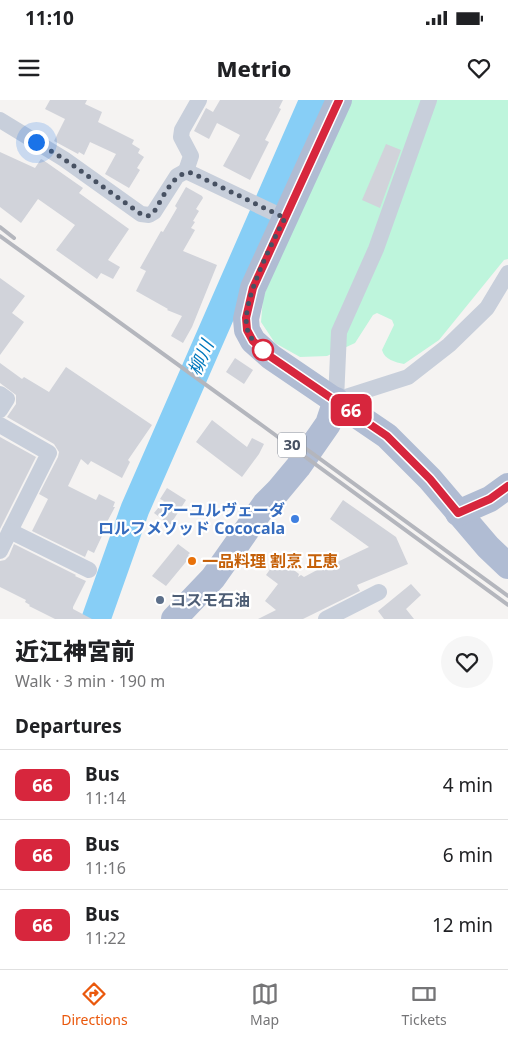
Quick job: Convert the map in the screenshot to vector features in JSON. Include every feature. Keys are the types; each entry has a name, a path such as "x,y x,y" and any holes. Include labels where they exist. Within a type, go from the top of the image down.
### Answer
{"main road":[{"path":"339,100 280,216 253,288 246,318 247,330 253,341 271,357 336,400 398,446 430,479 494,554 508,566"},
{"name":"30","path":"174,619 201,592 218,571 265,504 268,488 285,455 314,413 336,400"},
{"path":"458,513 490,499 508,486"}],"street":[{"path":"186,172 191,156 181,137 186,121 199,100"},
{"path":"429,100 376,249 339,332 336,400 408,377 449,345 487,308 508,273"},
{"path":"0,120 64,159 141,214 148,216 154,212 178,176 186,172 192,173 280,216"},
{"path":"0,394 7,399 0,410"},
{"path":"0,425 49,453 7,526 0,551"},
{"path":"7,526 89,570"},
{"path":"326,619 379,592"}],"green space":[{"path":"340,100 508,100 508,259 504,260 439,340 404,364 391,360 383,353 382,350 394,325 392,320 377,313 373,315 355,343 327,356 300,357 275,343 261,322 263,298"}],"building":[{"path":"50,100 87,100 85,104 102,112 98,122 134,140 132,144 140,149 138,153 144,157 137,168 140,170 129,188 105,174 116,154 90,142 84,155 79,152 78,154 54,141 65,119 45,109"},
{"path":"220,100 283,100 279,108 281,109 265,140 269,142 250,180 223,166 240,135 217,123 209,139 194,131 206,108 213,112"},
{"path":"386,144 401,150 380,208 362,200"},
{"path":"0,152 35,168 41,159 43,160 83,188 79,193 129,229 108,260 120,267 113,279 101,273 97,279 56,250 75,225 38,199 21,223 0,207"},
{"path":"186,187 203,198 196,209 199,211 191,228 195,230 183,251 217,265 192,327 183,343 171,336 182,316 167,310 136,291 146,271 140,268 161,231 163,232 177,208 175,206"},
{"path":"0,278 25,296 12,313 24,322 0,355"},
{"path":"235,358 253,370 244,384 226,372"},
{"path":"0,363 22,379 24,377 49,392 66,367 152,425 128,460 130,462 122,478 91,461 88,465 81,459 68,486 96,500 99,494 115,502 113,507 115,507 94,553 88,550 85,557 32,531 48,499 39,494 59,452 54,444 7,417 16,404 16,395 0,383"},
{"path":"212,420 247,447 252,438 264,444 242,477 196,442"},
{"path":"0,437 36,457 0,529"},
{"path":"167,488 186,500 170,525 154,513 164,501 160,499"},
{"path":"343,500 396,537 408,564 357,585 360,591 303,619 258,619 276,610 265,601 278,584 266,575 278,558 299,574 298,577 301,575 304,577 332,562 333,564 369,547 330,519"},
{"path":"14,544 86,581 73,609 92,619 55,619 29,606 25,602 26,600 0,587 0,561 5,560 9,556"},
{"path":"178,544 190,553 188,555 190,557 166,586 152,576"},
{"path":"411,584 421,595 406,609 414,619 384,619 378,611"}],"waterway":[{"name":"柳川","path":"96,619 135,509 314,100"}],"railway":[{"path":"0,227 14,238"},
{"path":"0,236 508,605"},
{"path":"290,437 508,596"}],"bus line":[{"name":"66","path":"339,100 253,288 246,318 247,330 253,341 271,357 387,436 430,479 458,513 490,499 508,486"}],"place":[{"name":"アーユルヴェーダ ロルフメソッド Cococala","path":"295,519"},
{"name":"一品料理 割烹 正恵","path":"192,561"},
{"name":"コスモ石油","path":"160,600"}],"route":[{"path":"36,142 64,159 141,214 148,216 154,212 178,176 186,172 192,173 285,218 253,288 248,304 247,330 253,341 263,350"}]}
